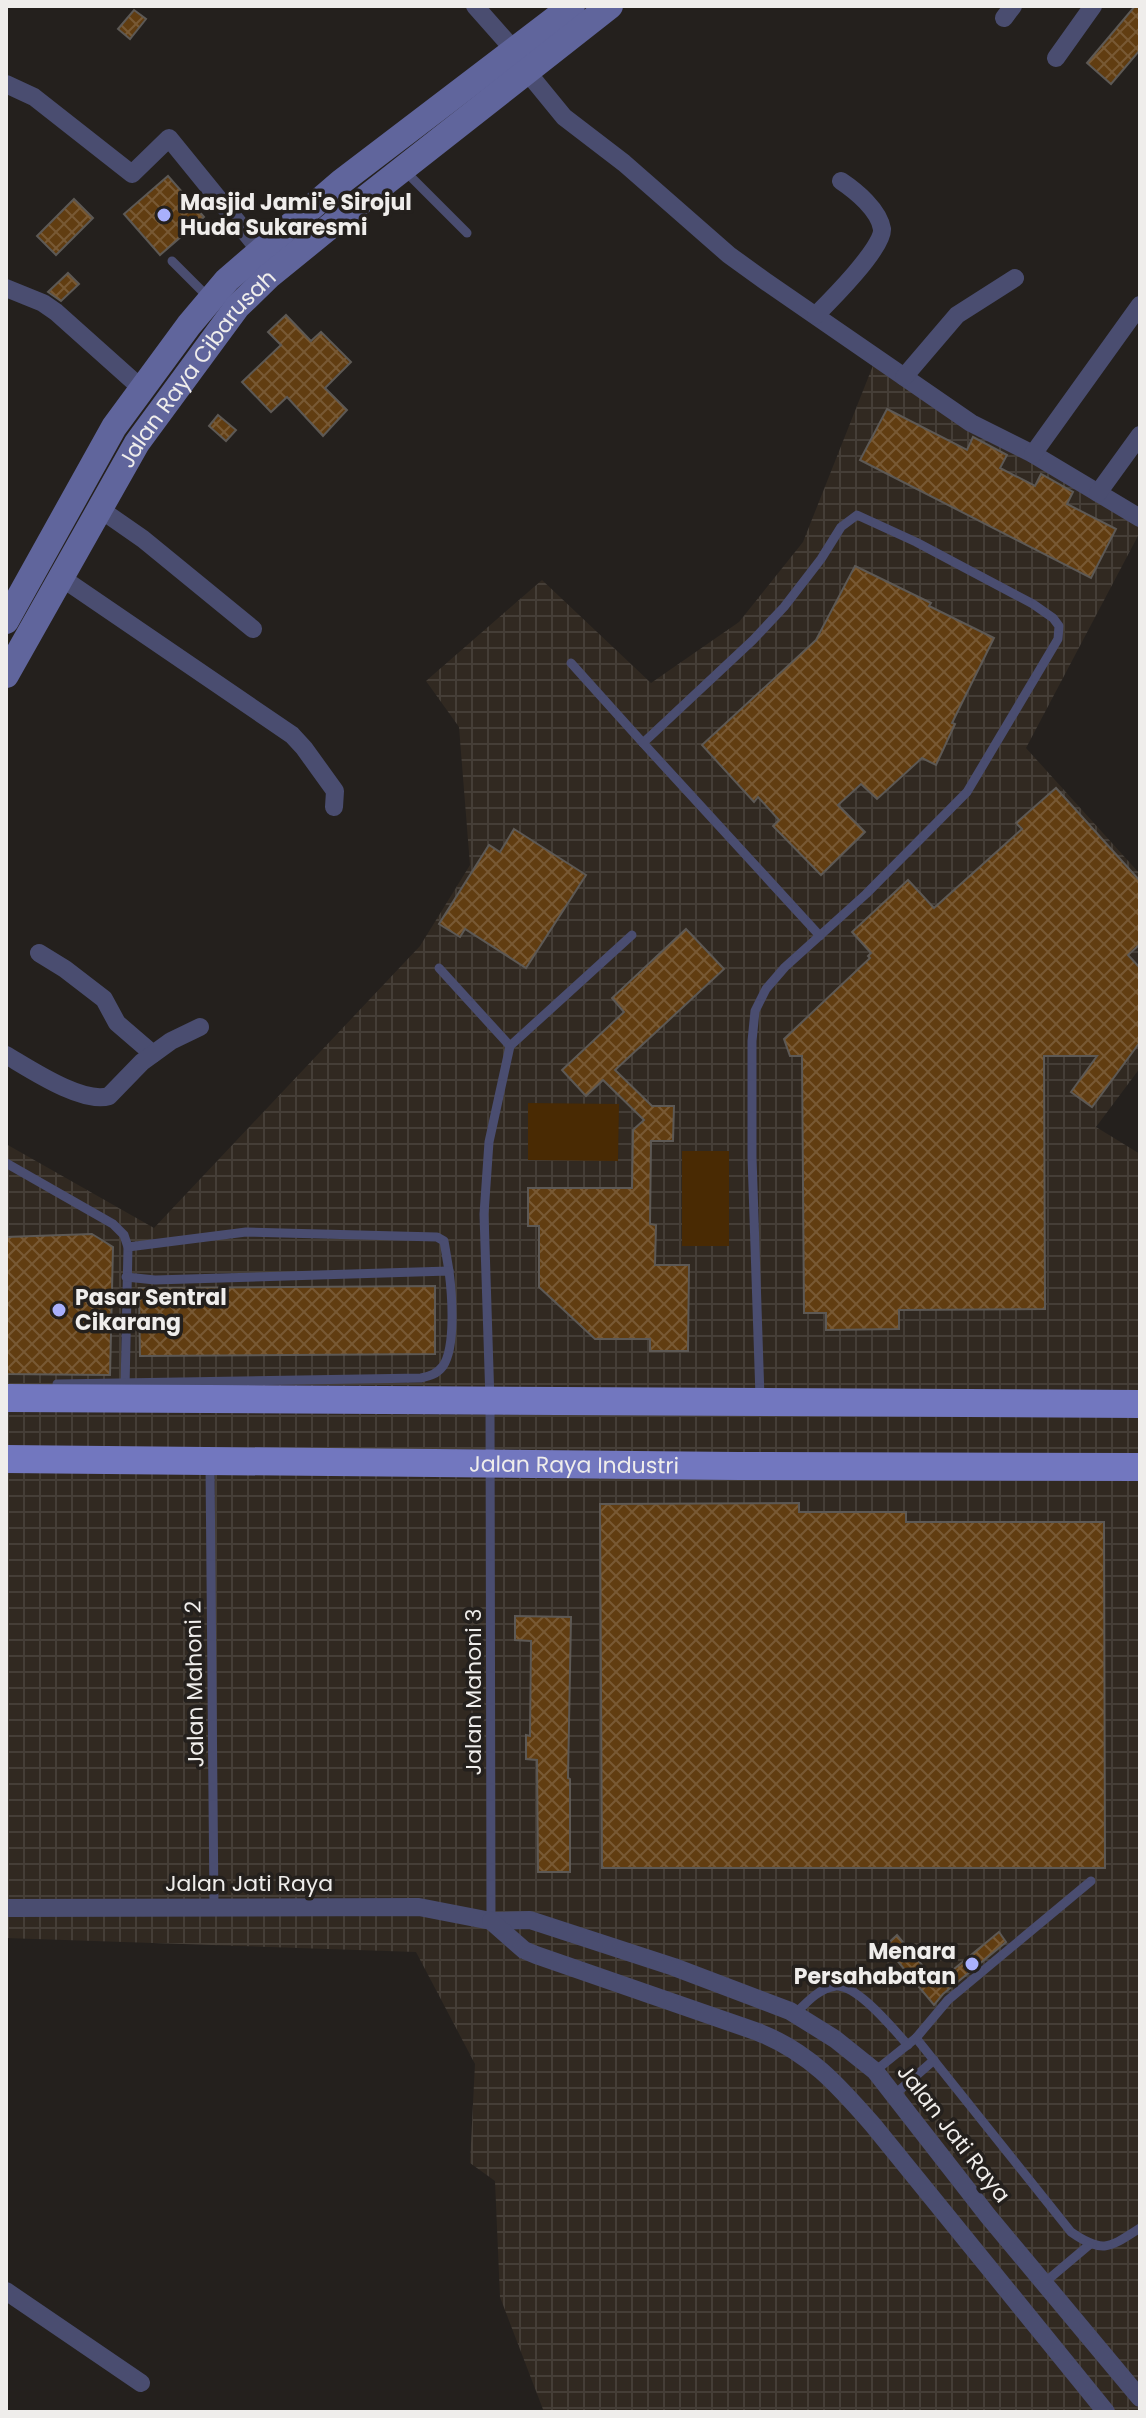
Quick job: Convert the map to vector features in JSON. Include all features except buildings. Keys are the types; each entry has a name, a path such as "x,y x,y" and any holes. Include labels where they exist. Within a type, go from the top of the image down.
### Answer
{"main road":[{"path":"6,1398 125,1391 490,1401 1140,1404"},
{"name":"Jalan Raya Industri","path":"6,1459 1140,1467"}],"street":[{"path":"475,6 564,117 653,188 729,255 971,423 1033,454 1140,518"},
{"name":"Jalan Raya Cibarusah","path":"6,621 114,427 211,300 269,276 403,169 521,61 572,6"},
{"name":"Jalan Raya Cibarusah","path":"6,675 137,443 237,307 242,285 260,250 341,182 521,61 610,6"},
{"path":"1056,58 1093,6"},
{"path":"6,84 34,97 132,174 169,138 260,250"},
{"path":"816,315 860,268 882,235 881,224 870,208 841,181"},
{"path":"904,377 957,315 1015,278"},
{"path":"6,288 33,298 56,312 141,388"},
{"path":"1033,454 1140,305"},
{"path":"158,366 181,381"},
{"path":"1098,493 1140,435"},
{"path":"100,509 143,539 253,629"},
{"path":"62,578 292,735 335,791 334,807"},
{"path":"39,953 104,999 117,1023 153,1054"},
{"path":"6,1055 74,1091 101,1099 109,1096 153,1054 200,1027"},
{"name":"Jalan Jati Raya","path":"6,1908 419,1907 491,1921 530,1920 795,2014 835,2039 875,2071 988,2216 1140,2398"},
{"path":"491,1921 524,1950 786,2043 809,2058 873,2125 1106,2412"},
{"path":"714,2017 720,1985"},
{"path":"6,2291 141,2383"}],"lane":[{"path":"403,169 467,233"},
{"path":"172,261 211,300"},
{"path":"643,743 753,640 797,591 841,527 857,515 916,542 1033,604 1059,626 1058,639 967,792 887,874 805,947 772,981 755,1011 752,1157 760,1402"},
{"path":"571,663 820,936"},
{"path":"439,968 510,1046 632,935"},
{"name":"Jalan Mahoni 3","path":"491,1921 490,1401 484,1214 486,1165 510,1046"},
{"path":"6,1163 113,1224 124,1235 128,1247 125,1391"},
{"path":"50,1385 125,1391 421,1378 435,1375 449,1351 452,1294 447,1247 437,1237 246,1232 128,1247"},
{"path":"126,1277 155,1280 449,1271"},
{"name":"Jalan Mahoni 2","path":"210,1461 214,1908"},
{"path":"875,2071 912,2041 948,2000 1091,1881"},
{"path":"795,2014 811,1997 832,1987 854,1992 934,2060 1071,2232 1089,2245 1111,2247 1140,2228"},
{"path":"894,2095 934,2060"},
{"path":"1044,2283 1089,2245"}],"shaded area":[{"path":"874,363 1140,521 1140,532 1026,748 1140,874 1140,1068 1096,1127 1140,1154 1140,2412 544,2412 500,2297 495,2181 470,2163 475,2064 416,1952 6,1938 6,1144 154,1228 420,946 470,865 459,727 426,681 542,580 651,683 739,622 803,542"},
{"path":"528,1103 619,1104 618,1161 528,1160"},
{"path":"682,1151 729,1151 729,1246 682,1246"}],"place":[{"name":"Masjid Jami'e Sirojul Huda Sukaresmi","path":"164,215"},
{"name":"Pasar Sentral Cikarang","path":"59,1310"},
{"name":"Menara Persahabatan","path":"972,1964"}]}
